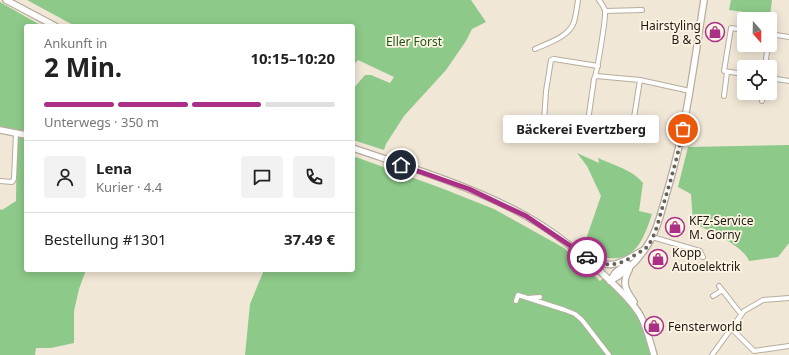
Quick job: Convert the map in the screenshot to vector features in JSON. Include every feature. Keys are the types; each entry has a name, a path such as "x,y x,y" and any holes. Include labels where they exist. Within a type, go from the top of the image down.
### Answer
{"main road":[{"path":"6,0 51,24"},
{"path":"610,281 618,277 640,258 652,237 674,169 682,134 704,0"},
{"path":"0,130 24,134"},
{"path":"355,149 469,189 498,202 526,216 579,252 597,262 608,264 624,262 644,250"},
{"path":"610,281 615,273 644,250"},
{"path":"579,252 634,306 643,321 654,355"},
{"path":"632,265 625,276 624,281 625,288 634,301 634,306"}],"street":[{"path":"535,49 553,41 566,32 574,23 578,0"},
{"path":"587,128 594,79 598,66 605,11 599,0"},
{"path":"605,11 642,10"},
{"path":"737,29 731,28 724,71 737,73"},
{"path":"777,35 789,36"},
{"path":"766,59 767,52"},
{"path":"544,122 546,91 551,60 554,59 578,62 598,66"},
{"path":"724,96 728,72"},
{"path":"596,76 640,80 690,91"},
{"path":"777,79 789,81"},
{"path":"632,130 640,80"},
{"path":"0,180 12,182 14,179 16,133"},
{"path":"652,237 700,251 704,257"},
{"path":"713,296 720,289 740,314"},
{"path":"516,302 518,295 574,314 582,320 609,355"},
{"path":"526,298 540,297"},
{"path":"712,355 724,340 740,314 763,300 789,298"},
{"path":"731,328 754,351 789,346"}],"green space":[{"name":"Eller Forst","path":"27,0 471,0 486,22 472,29 466,41 446,70 404,116 386,144 384,150 355,141 355,87 365,75 371,75 390,83 394,77 358,60 355,64 355,24 71,24"},
{"path":"731,0 772,0 770,12 743,12 729,10"},
{"path":"0,2 38,24 24,24 24,131 0,127"},
{"path":"17,135 24,137 24,272 85,272 79,289 74,311 74,343 51,348 36,348 35,355 0,355 0,209 2,210 16,201"},
{"path":"789,145 789,243 778,257 749,261 746,255 733,244 693,223 691,194 678,187 688,147"},
{"path":"577,153 599,163 598,158 622,168 639,178 643,183 639,211 652,214 639,244 634,251 627,255 618,258 608,258 595,255 585,242 601,196 587,166"},
{"path":"355,157 494,209 564,248 600,281 603,278 638,316 651,355 245,355 250,304 263,272 355,272"}],"way so far":[{"path":"587,257 601,263 617,264 624,262 644,250 648,245 659,219 674,169 683,129"}],"place":[{"name":"Hairstyling B & S","path":"715,32"},
{"name":"Bäckerei Evertzberg","path":"683,129"},
{"name":"KFZ-Service M. Gorny","path":"675,227"},
{"name":"Kopp Autoelektrik","path":"658,259"},
{"name":"Fensterworld","path":"654,326"}],"route":[{"path":"401,165 469,189 498,202 526,216 587,257"}]}
